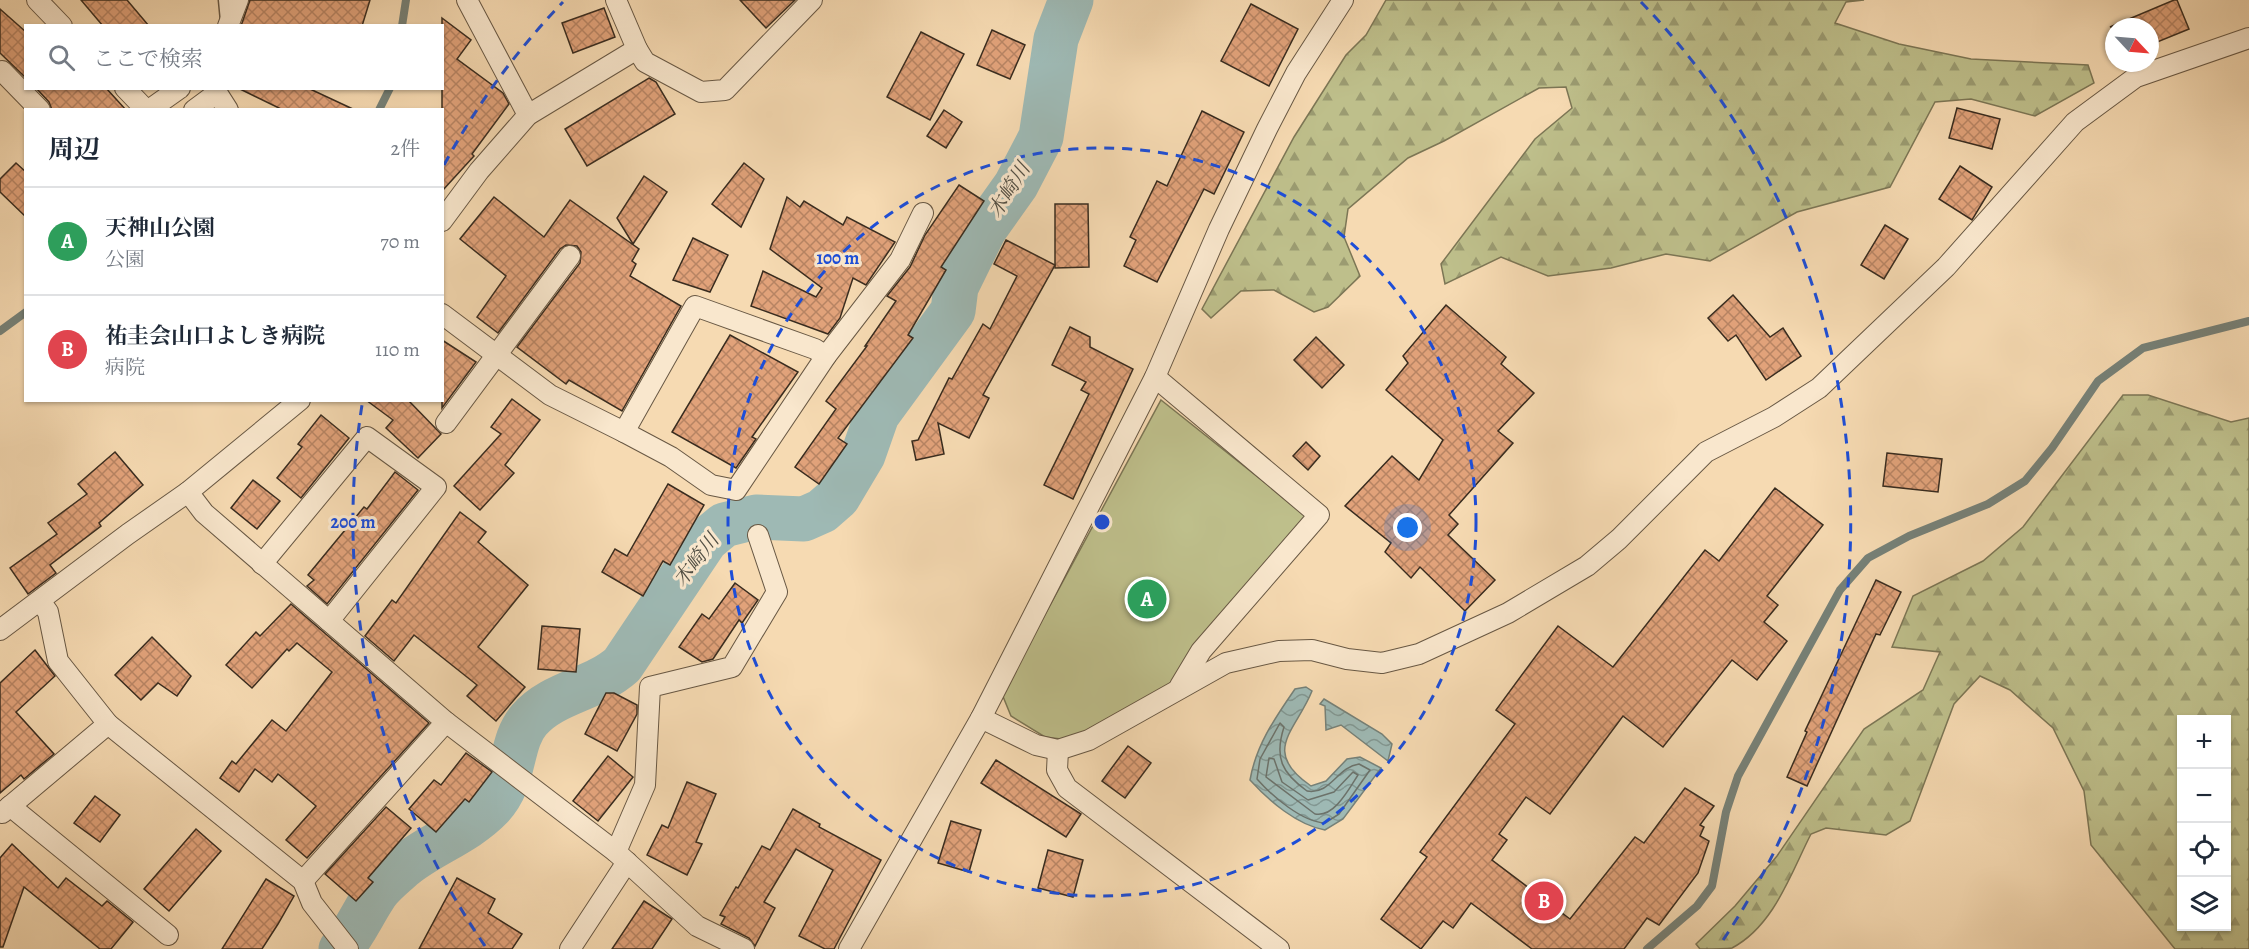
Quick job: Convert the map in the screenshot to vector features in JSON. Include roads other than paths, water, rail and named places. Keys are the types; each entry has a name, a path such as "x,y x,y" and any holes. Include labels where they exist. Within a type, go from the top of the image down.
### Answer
{"street":[{"path":"36,0 60,24"},
{"path":"228,24 238,0"},
{"path":"466,0 528,114"},
{"path":"616,0 645,62 701,92 725,90 812,0"},
{"path":"849,949 981,718 1155,377 1219,229 1267,129 1296,73 1343,0"},
{"path":"981,718 1036,745 1058,750 1089,740 1226,663 1279,651 1312,650 1382,663 1419,654 1508,613 1587,566 1619,539 1706,452 1774,417 1819,388 1946,267 2075,122 2136,77 2249,38"},
{"path":"444,218 479,171 528,114 637,49"},
{"path":"2,71 38,108"},
{"path":"127,90 146,108"},
{"path":"151,108 177,90"},
{"path":"196,108 216,91 227,108"},
{"path":"444,315 550,394 671,457 711,485 736,489 826,356 900,260 923,213"},
{"path":"446,423 570,256"},
{"path":"624,432 695,306 815,349 826,356"},
{"path":"1155,377 1319,515 1201,651 1179,688"},
{"path":"0,630 188,492 298,402"},
{"path":"262,564 368,437 436,487 329,621"},
{"path":"188,492 204,513 446,722 622,857 697,926 744,949"},
{"path":"570,949 622,857 645,785 650,687 732,667 777,592 758,535"},
{"path":"40,601 48,612 58,661 108,724 303,881 312,903 348,949"},
{"path":"303,881 446,722"},
{"path":"108,724 5,811 168,935"},
{"path":"1058,750 1057,770 1068,788 1279,949"}],"lane":[{"path":"224,0 227,24"}],"water":[{"path":"1306,687 1312,691 1286,740 1287,762 1296,774 1311,786 1326,781 1347,759 1360,757 1381,768 1343,819 1325,830 1294,818 1250,780 1257,755 1274,721 1295,689"},
{"path":"1324,699 1382,734 1392,744 1388,761 1341,725 1326,730 1325,706 1320,704"}],"waterway":[{"path":"402,24 406,0"},
{"name":"木崎川","path":"341,949 375,895 388,880 414,858 471,824 491,807 505,785 518,739 529,720 550,703 599,680 622,665 706,540 724,525 756,517 804,519 822,511 838,497 863,455 877,415 953,311 956,287 984,230 1016,185 1041,137 1056,39 1071,0"},
{"path":"380,108 389,90"},
{"path":"0,331 24,313"},
{"path":"1647,949 1697,906 1712,886 1726,812 1738,776 1840,590 1868,558 1909,536 1988,504 2025,481 2052,448 2098,381 2143,348 2249,321"}],"place":[{"name":"天神山公園","path":"1147,599"},
{"name":"祐圭会山口よしき病院","path":"1544,901"}]}
